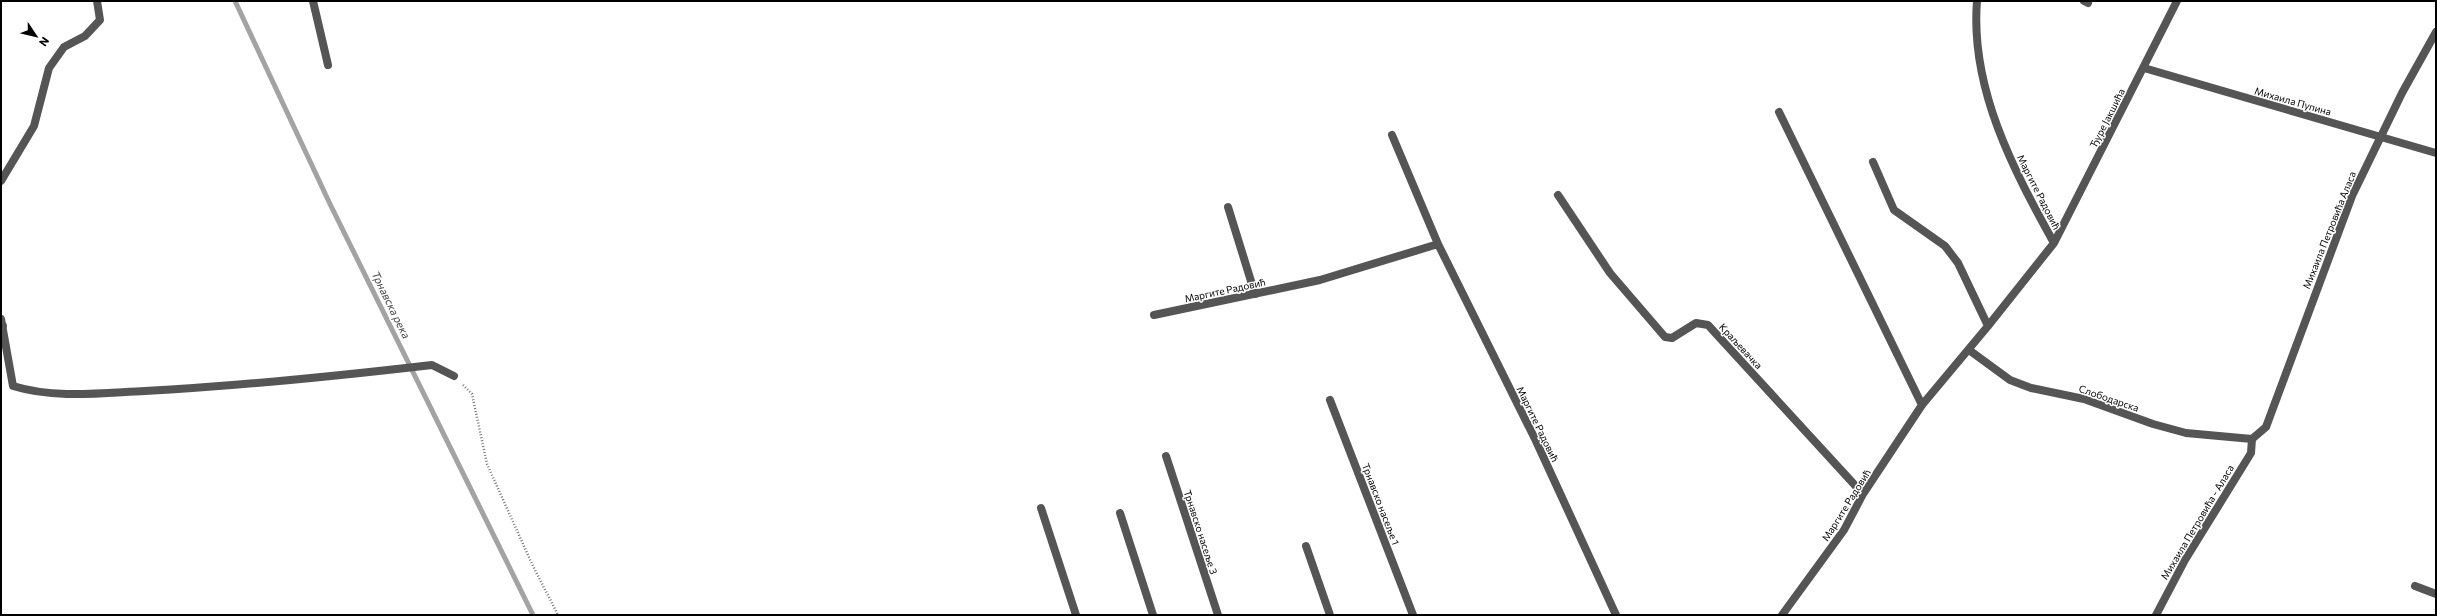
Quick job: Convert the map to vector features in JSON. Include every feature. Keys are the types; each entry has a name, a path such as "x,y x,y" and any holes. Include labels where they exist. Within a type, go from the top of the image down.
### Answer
{"street":[{"path":"1,181 34,126 49,68 64,46 85,36 100,20 97,1"},
{"path":"313,1 328,66"},
{"name":"Маргите Радовић","path":"1784,614 1844,530 1863,494 1922,405 1969,350 2054,243 2017,175 1994,116 1978,60 1977,1"},
{"name":"Ђуре Јакшића","path":"2054,243 2177,1"},
{"name":"Михаила Петровића Аласа","path":"2252,439 2266,427 2352,196 2380,137 2436,32"},
{"name":"Михаила Пупина","path":"2144,68 2436,153"},
{"path":"1779,112 1922,405"},
{"name":"Маргите Радовић","path":"1392,135 1438,244 1536,441 1616,615"},
{"path":"1873,162 1894,210 1946,246 1958,263 1988,326"},
{"name":"Краљевачка","path":"1558,195 1610,273 1665,337 1672,338 1696,323 1708,325 1863,494"},
{"path":"1228,207 1255,294"},
{"name":"Маргите Радовић","path":"1154,315 1320,280 1438,244"},
{"path":"2,324 12,386 33,392 89,394 186,389 432,365 454,376"},
{"name":"Слободарска","path":"1969,350 2010,380 2031,388 2084,399 2154,424 2186,433 2252,439"},
{"name":"Трнавско насеље 1","path":"1330,400 1413,615"},
{"name":"Михаила Петровића - Аласа","path":"2156,615 2185,560 2251,453 2252,439"},
{"name":"Трнавско насеље 3","path":"1166,456 1218,615"},
{"path":"1041,508 1076,615"},
{"path":"1120,513 1153,615"},
{"path":"1306,546 1330,615"},
{"path":"2415,586 2436,594"}],"path":[{"path":"454,376 472,394 487,464 532,564 558,615"}],"waterway":[{"name":"Трнавска река","path":"235,1 330,204 533,615"}]}
